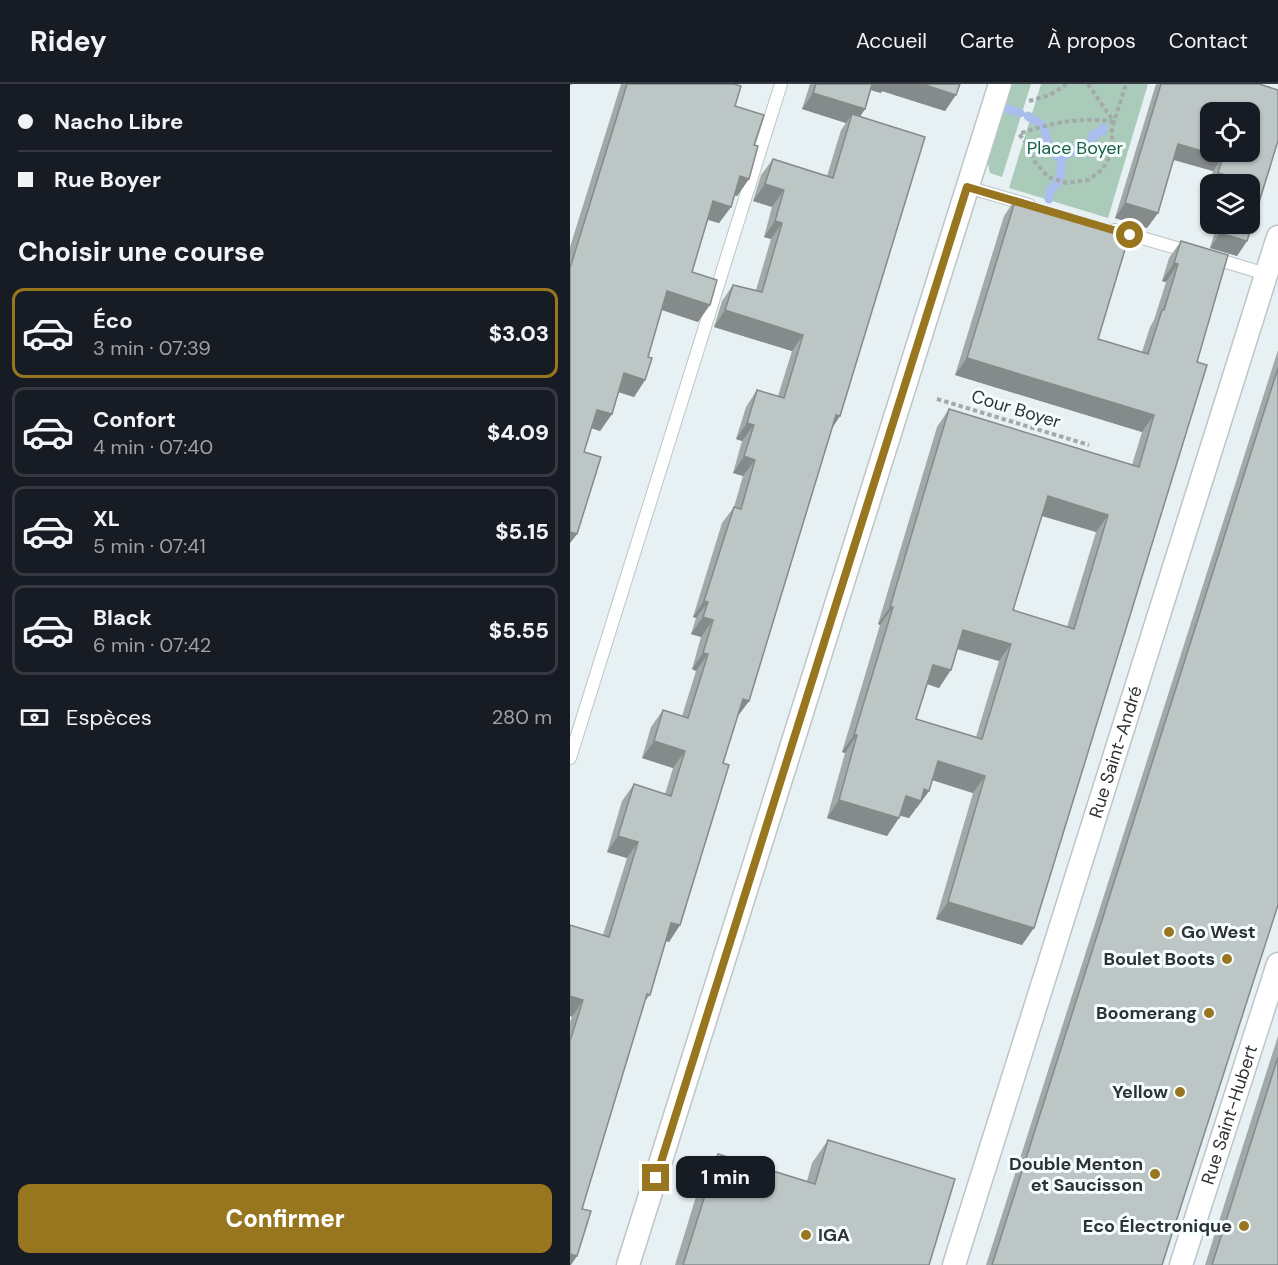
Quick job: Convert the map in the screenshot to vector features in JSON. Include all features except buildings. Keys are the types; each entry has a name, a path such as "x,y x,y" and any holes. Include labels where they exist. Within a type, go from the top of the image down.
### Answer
{"street":[{"path":"628,1265 1000,84"},
{"name":"Rue Saint-André","path":"954,1265 1278,237"},
{"name":"Rue Saint-Hubert","path":"1181,1265 1278,964"}],"lane":[{"path":"570,758 781,84"},
{"path":"967,187 1045,210"},
{"path":"1102,227 1266,274"}],"path":[{"path":"1029,102 1050,95 1067,84"},
{"path":"1088,84 1114,122"},
{"path":"1114,122 1096,120 1058,123 1019,134 1028,144 1041,171 1058,181 1078,183 1096,175 1108,161 1112,152 1114,122 1126,84"},
{"name":"Cour Boyer","path":"937,399 1089,445"}],"green space":[{"path":"1008,84 1031,84 1002,177 990,173 986,156"},
{"name":"Place Boyer","path":"1041,84 1148,84 1108,218 1009,188"}],"waterway":[{"path":"1005,108 1020,113"},
{"path":"1028,116 1041,125"},
{"path":"1059,157 1083,147 1090,147 1093,135 1103,131 1103,128"},
{"path":"1045,131 1047,143 1062,162 1059,179"},
{"path":"1049,199 1050,191 1056,184"}],"place":[{"name":"Go West","path":"1169,932"},
{"name":"Boulet Boots","path":"1227,959"},
{"name":"Boomerang","path":"1209,1013"},
{"name":"Yellow","path":"1180,1092"},
{"name":"Double Menton et Saucisson","path":"1155,1174"},
{"name":"Eco Électronique","path":"1244,1226"},
{"name":"IGA","path":"806,1235"}],"route":[{"path":"656,1178 967,187 1130,235"}]}
